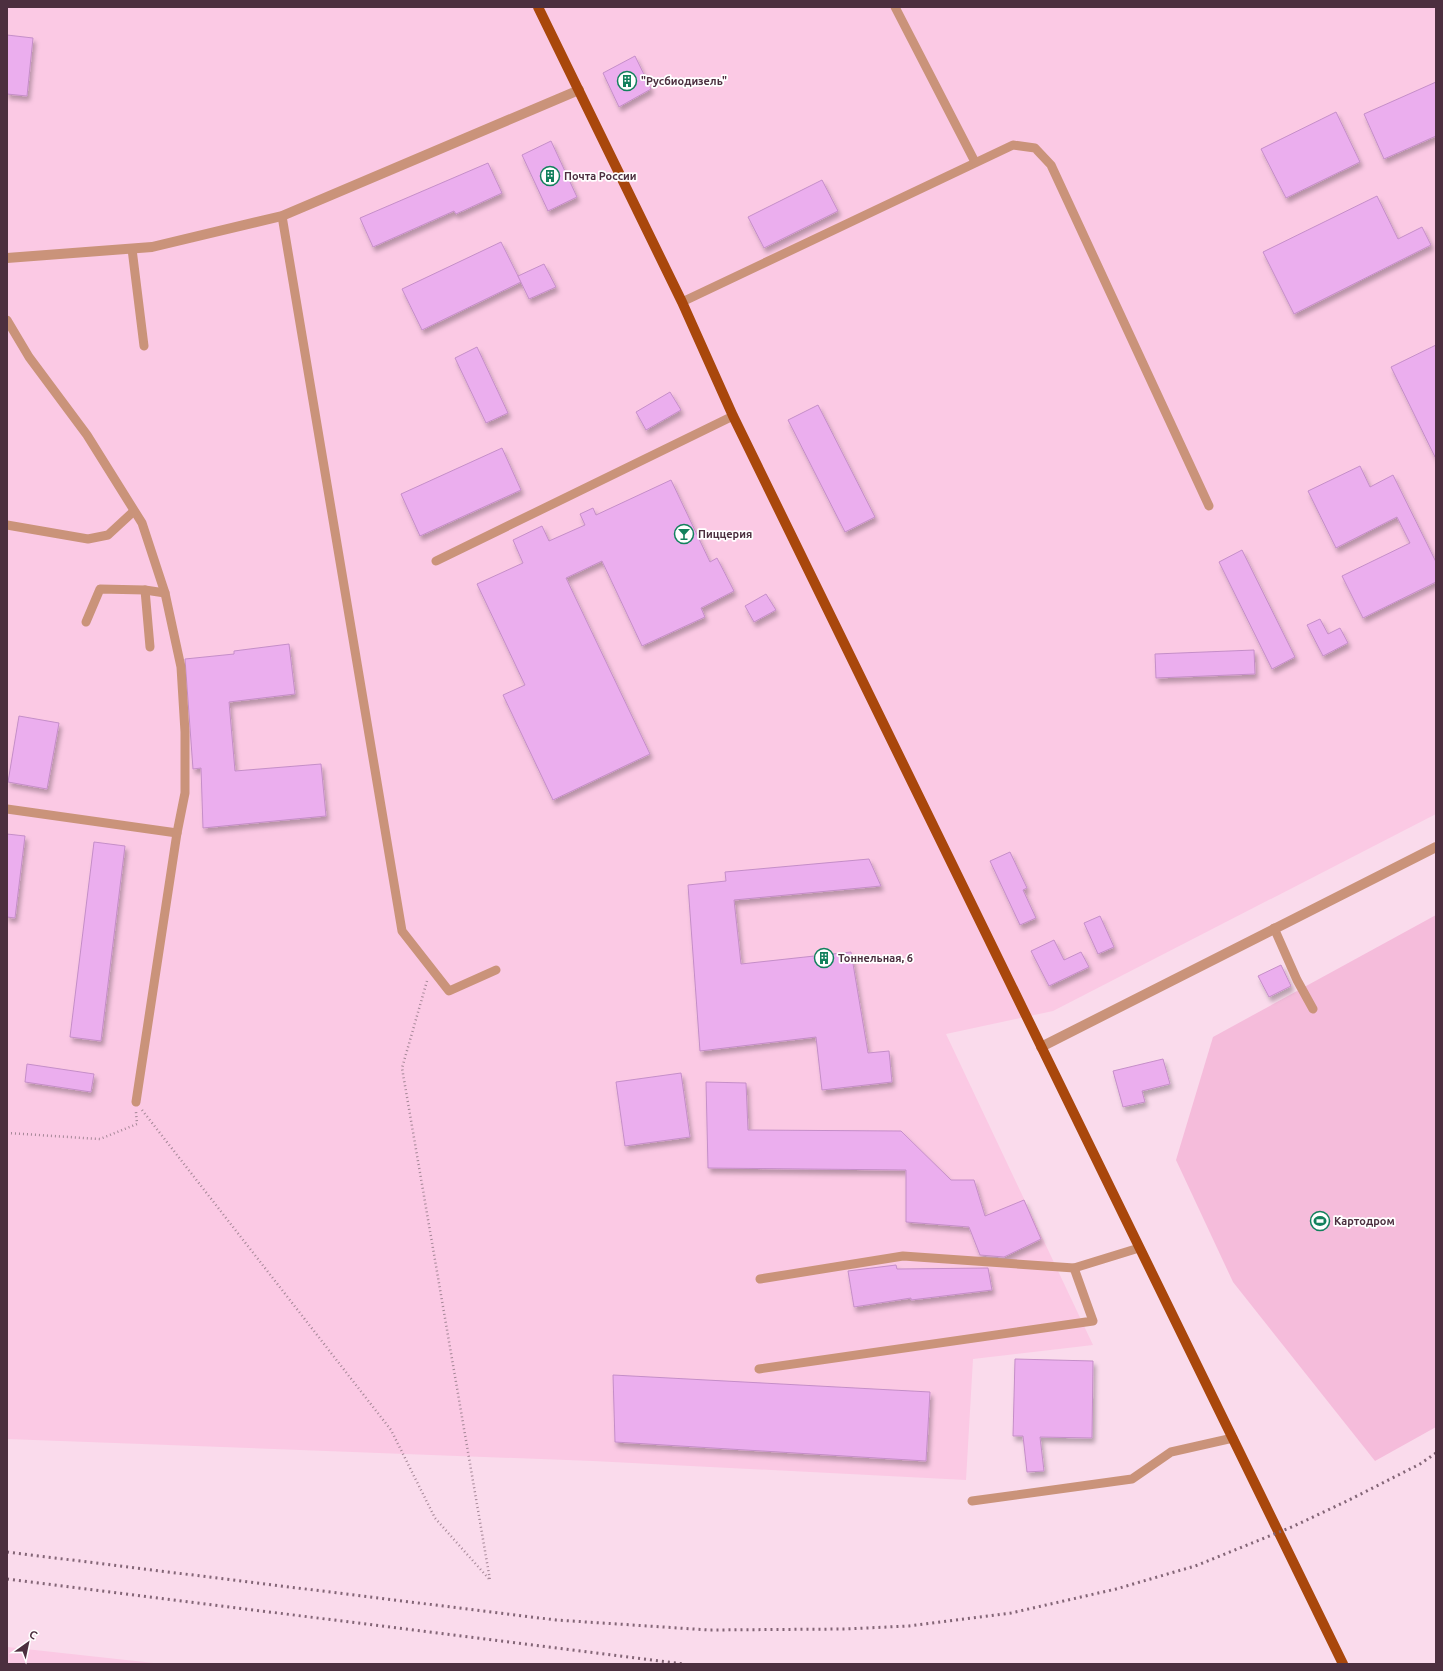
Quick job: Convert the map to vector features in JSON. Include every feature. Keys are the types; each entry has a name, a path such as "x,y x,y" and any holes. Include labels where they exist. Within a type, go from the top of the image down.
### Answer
{"main road":[{"path":"538,7 682,302 733,416 1139,1248 1278,1528 1300,1579 1343,1664"}],"street":[{"path":"7,258 152,248 282,216 579,90"},
{"path":"1041,1046 1436,847"}],"lane":[{"path":"895,7 975,162"},
{"path":"682,302 1013,145 1035,148 1052,164 1209,506"},
{"path":"282,216 402,931 448,991 496,970"},
{"path":"132,249 144,346"},
{"path":"7,320 29,357 87,435 142,523 165,593 181,667 185,732 185,793 177,833 136,1102"},
{"path":"436,561 733,416"},
{"path":"7,525 88,539 108,535 134,511"},
{"path":"86,622 100,589 145,590 165,593"},
{"path":"145,590 150,648"},
{"path":"7,809 177,833"},
{"path":"1274,928 1296,980 1313,1009"},
{"path":"760,1279 903,1256 1074,1268 1139,1248"},
{"path":"759,1369 1093,1321 1074,1268"},
{"path":"972,1501 1132,1479 1171,1452 1233,1438"}],"path":[{"path":"136,1102 390,1430 435,1518 490,1580 402,1068 430,968"},
{"path":"7,1132 100,1139 136,1124 136,1102"}],"shaded area":[{"path":"7,7 1436,7 1436,814 1053,1011 946,1034 1093,1345 973,1359 966,1480 593,1461 7,1439"},
{"name":"Картодром","path":"1436,915 1436,1427 1375,1461 1233,1282 1176,1160 1213,1037"},
{"path":"7,1647 163,1664 7,1664"}],"building":[{"path":"7,35 33,38 27,96 7,94"},
{"name":"\"Русбиодизель\"","path":"635,56 651,89 619,107 603,73"},
{"path":"1436,82 1436,136 1384,159 1364,114"},
{"path":"1336,112 1360,162 1286,198 1261,149"},
{"name":"Почта России","path":"551,141 577,197 548,211 522,155"},
{"path":"488,163 502,193 456,214 454,211 373,247 360,218"},
{"path":"822,180 838,211 764,248 748,217"},
{"path":"1377,196 1398,239 1422,227 1431,245 1294,314 1263,252"},
{"path":"501,242 521,282 422,330 402,289"},
{"path":"544,264 556,287 529,299 518,276"},
{"path":"1436,345 1436,459 1391,367"},
{"path":"477,347 508,413 486,423 455,358"},
{"path":"670,392 681,410 646,430 636,412"},
{"path":"818,405 875,517 845,532 788,420"},
{"path":"502,448 521,490 420,536 401,494"},
{"path":"1360,466 1370,487 1393,475 1436,562 1436,582 1363,618 1342,576 1410,543 1397,517 1336,548 1308,491"},
{"path":"671,480 710,562 717,558 734,591 701,608 705,617 642,646 602,561 566,578 650,754 553,800 503,695 525,685 477,584 523,563 513,540 542,526 549,541 585,525 580,514 593,508 596,515"},
{"path":"1242,550 1295,657 1272,669 1219,562"},
{"path":"766,594 776,610 754,622 745,606"},
{"path":"1320,619 1328,634 1340,628 1348,643 1323,656 1307,625"},
{"path":"289,644 295,694 229,702 235,771 321,764 326,816 203,828 201,768 193,769 185,659 234,654 234,651"},
{"path":"1254,650 1255,674 1156,678 1155,654"},
{"path":"19,716 59,723 47,789 8,782"},
{"path":"7,834 25,836 15,918 7,917"},
{"path":"94,842 125,846 101,1041 70,1037"},
{"path":"1010,852 1027,888 1023,890 1036,918 1020,925 990,861"},
{"name":"Тоннельная, 6","path":"869,859 881,886 734,900 741,964 851,952 868,1053 889,1051 892,1082 822,1090 816,1037 700,1051 688,885 726,881 725,872"},
{"path":"1100,916 1114,947 1098,954 1084,923"},
{"path":"1054,940 1064,960 1081,952 1089,967 1049,986 1031,951"},
{"path":"1281,965 1291,986 1269,997 1258,976"},
{"path":"1163,1059 1170,1084 1142,1091 1145,1102 1123,1107 1113,1071"},
{"path":"27,1064 94,1074 91,1092 25,1082"},
{"path":"681,1073 690,1137 625,1146 616,1082"},
{"path":"706,1082 746,1083 748,1130 901,1131 951,1180 974,1180 985,1216 1024,1200 1041,1239 1004,1257 980,1255 969,1227 906,1222 906,1170 708,1168"},
{"path":"896,1265 897,1269 988,1268 992,1290 911,1300 911,1298 854,1307 848,1271"},
{"path":"1015,1359 1093,1361 1092,1438 1040,1437 1044,1471 1027,1472 1023,1436 1013,1436"},
{"path":"613,1375 930,1392 926,1461 615,1442"}],"railway":[{"path":"7,1552 556,1620 709,1630 845,1629 909,1626 1011,1613 1116,1589 1195,1566 1294,1526 1420,1464 1436,1453"},
{"path":"7,1579 684,1664"}],"place":[{"name":"\"Русбиодизель\"","path":"627,81"},
{"name":"Почта России","path":"550,176"},
{"name":"Пиццерия","path":"684,534"},
{"name":"Тоннельная, 6","path":"824,958"},
{"name":"Картодром","path":"1320,1221"}]}
